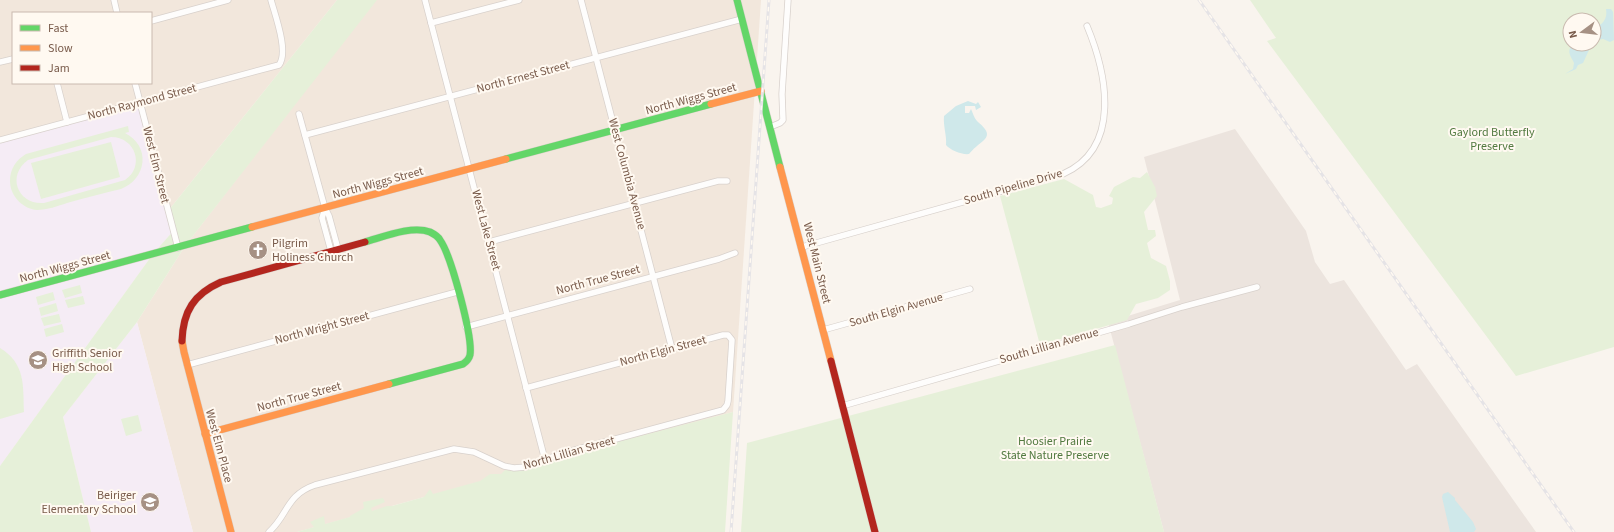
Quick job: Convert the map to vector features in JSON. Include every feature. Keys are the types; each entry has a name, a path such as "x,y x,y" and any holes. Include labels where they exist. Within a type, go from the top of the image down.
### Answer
{"street":[{"path":"114,0 117,12"},
{"path":"152,21 228,0"},
{"name":"North Raymond Street","path":"0,140 279,65 282,60 283,46 271,0"},
{"name":"West Lake Street","path":"425,0 545,460"},
{"path":"431,23 518,0"},
{"name":"West Columbia Avenue","path":"581,0 672,349"},
{"name":"West Main Street","path":"737,0 875,532"},
{"path":"770,126 780,123 783,120 782,94 788,0"},
{"name":"North Ernest Street","path":"305,135 742,18"},
{"name":"South Pipeline Drive","path":"802,247 1063,174 1080,165 1090,155 1097,143 1102,130 1104,108 1100,65 1094,43 1087,26"},
{"path":"0,62 12,59"},
{"path":"57,84 67,122"},
{"name":"West Elm Street","path":"135,84 178,248"},
{"name":"North Wiggs Street","path":"0,295 761,91"},
{"path":"299,114 325,208 329,216 335,250"},
{"path":"489,242 718,181 727,181"},
{"name":"West Elm Place","path":"231,532 181,343 182,325 186,313 204,292 221,282 335,250 410,230 419,229 430,232 438,238 444,247 471,349 468,360"},
{"name":"North True Street","path":"466,327 719,259 735,253"},
{"name":"South Lillian Avenue","path":"842,406 1129,324 1182,307 1257,287"},
{"name":"South Elgin Avenue","path":"822,330 970,289"},
{"name":"North Wright Street","path":"187,365 457,292"},
{"name":"North Elgin Street","path":"526,388 725,335 731,337 733,342 728,402 726,407"},
{"name":"North True Street","path":"205,434 458,366 468,360"},
{"name":"North Lillian Street","path":"269,532 294,498 308,487 444,450 454,449 469,450 496,464 509,467 526,467 560,454 720,411 726,407"}],"shaded area":[{"path":"0,0 337,0 168,211 0,140"},
{"path":"375,0 761,0 733,412 297,532 193,532 137,322 185,246"},
{"name":"Griffith Senior High School","path":"140,102 175,229 153,254 0,466 0,140"},
{"path":"1235,129 1306,231 1315,262 1330,284 1344,280 1406,370 1417,364 1536,532 1164,532 1108,322 1180,300 1144,157"},
{"path":"137,322 193,532 91,532 63,417"}],"green space":[{"path":"337,0 377,0 185,246 137,322 63,417 91,532 0,532 0,466 153,254 175,229 168,211"},
{"name":"Gaylord Butterfly Preserve","path":"1250,0 1614,0 1614,347 1516,376 1267,41 1276,38"},
{"path":"128,126 129,132 125,133 139,146 142,154 142,162 141,170 136,178 130,184 121,189 87,197 52,208 37,210 27,207 18,201 12,192 11,187 10,177 12,169 19,159 26,154","holes":["111,137 120,138 132,147 136,161 135,168 125,180 44,203 27,199 18,188 18,174 21,167 28,160"]},
{"path":"111,142 120,177 41,199 31,163"},
{"path":"1147,172 1155,187 1157,196 1144,212 1148,230 1155,230 1156,236 1147,243 1151,258 1166,266 1170,281 1170,290 1158,298 1136,304 1127,320 1040,345 1000,196 1064,179 1093,195 1096,207 1101,208 1112,204 1113,198 1109,196 1114,187 1133,177 1140,178"},
{"path":"80,285 82,293 65,298 62,290"},
{"path":"53,292 55,300 38,305 36,297"},
{"path":"83,296 85,304 68,308 65,300"},
{"path":"56,303 58,311 41,316 39,308"},
{"path":"59,314 61,322 44,326 41,318"},
{"path":"62,324 64,332 46,337 44,329"},
{"name":"Hoosier Prairie State Nature Preserve","path":"1115,345 1164,532 741,532 747,443"},
{"path":"0,348 15,361 19,368 23,385 24,412 0,419"},
{"path":"733,412 725,532 297,532 314,527 310,522 324,516 325,524 350,517 364,508 363,502 383,498 385,502 371,508 372,511 424,497 430,489 433,494 480,481 490,474 501,474 505,470 517,471 574,455 578,452"},
{"path":"138,415 142,431 126,436 121,419"}],"water":[{"path":"1606,9 1611,9 1613,12 1614,40 1610,42 1602,39 1602,23 1605,19"},
{"path":"1588,52 1583,63 1578,65 1576,69 1565,74 1573,69 1574,63 1569,53"},
{"path":"968,101 976,104 978,102 981,107 976,110 975,106 965,106 965,113 969,113 971,109 976,120 986,130 987,135 986,138 969,154 963,154 950,149 946,145 944,116 956,106"},
{"path":"1448,492 1455,498 1473,522 1476,529 1474,532 1450,532 1442,497 1443,494"}],"railway":[{"path":"731,532 769,0"},
{"path":"1199,0 1574,532"}],"traffic: fast":[{"path":"737,0 780,167"},
{"path":"506,159 711,104"},
{"path":"0,295 252,227"},
{"path":"365,242 398,232 415,230 423,230 437,236 445,249 450,262 465,315 468,332 470,355 463,364 389,384"}],"traffic: slow":[{"path":"711,104 761,91"},
{"path":"252,227 506,159"},
{"path":"780,167 831,361"},
{"path":"182,341 231,532"},
{"path":"205,434 389,384"}],"traffic: jam":[{"path":"182,341 185,321 192,305 204,292 221,282 365,242"},
{"path":"831,361 875,532"}],"place":[{"name":"Pilgrim Holiness Church","path":"258,250"},
{"name":"Griffith Senior High School","path":"38,360"},
{"name":"Beiriger Elementary School","path":"150,502"}]}
